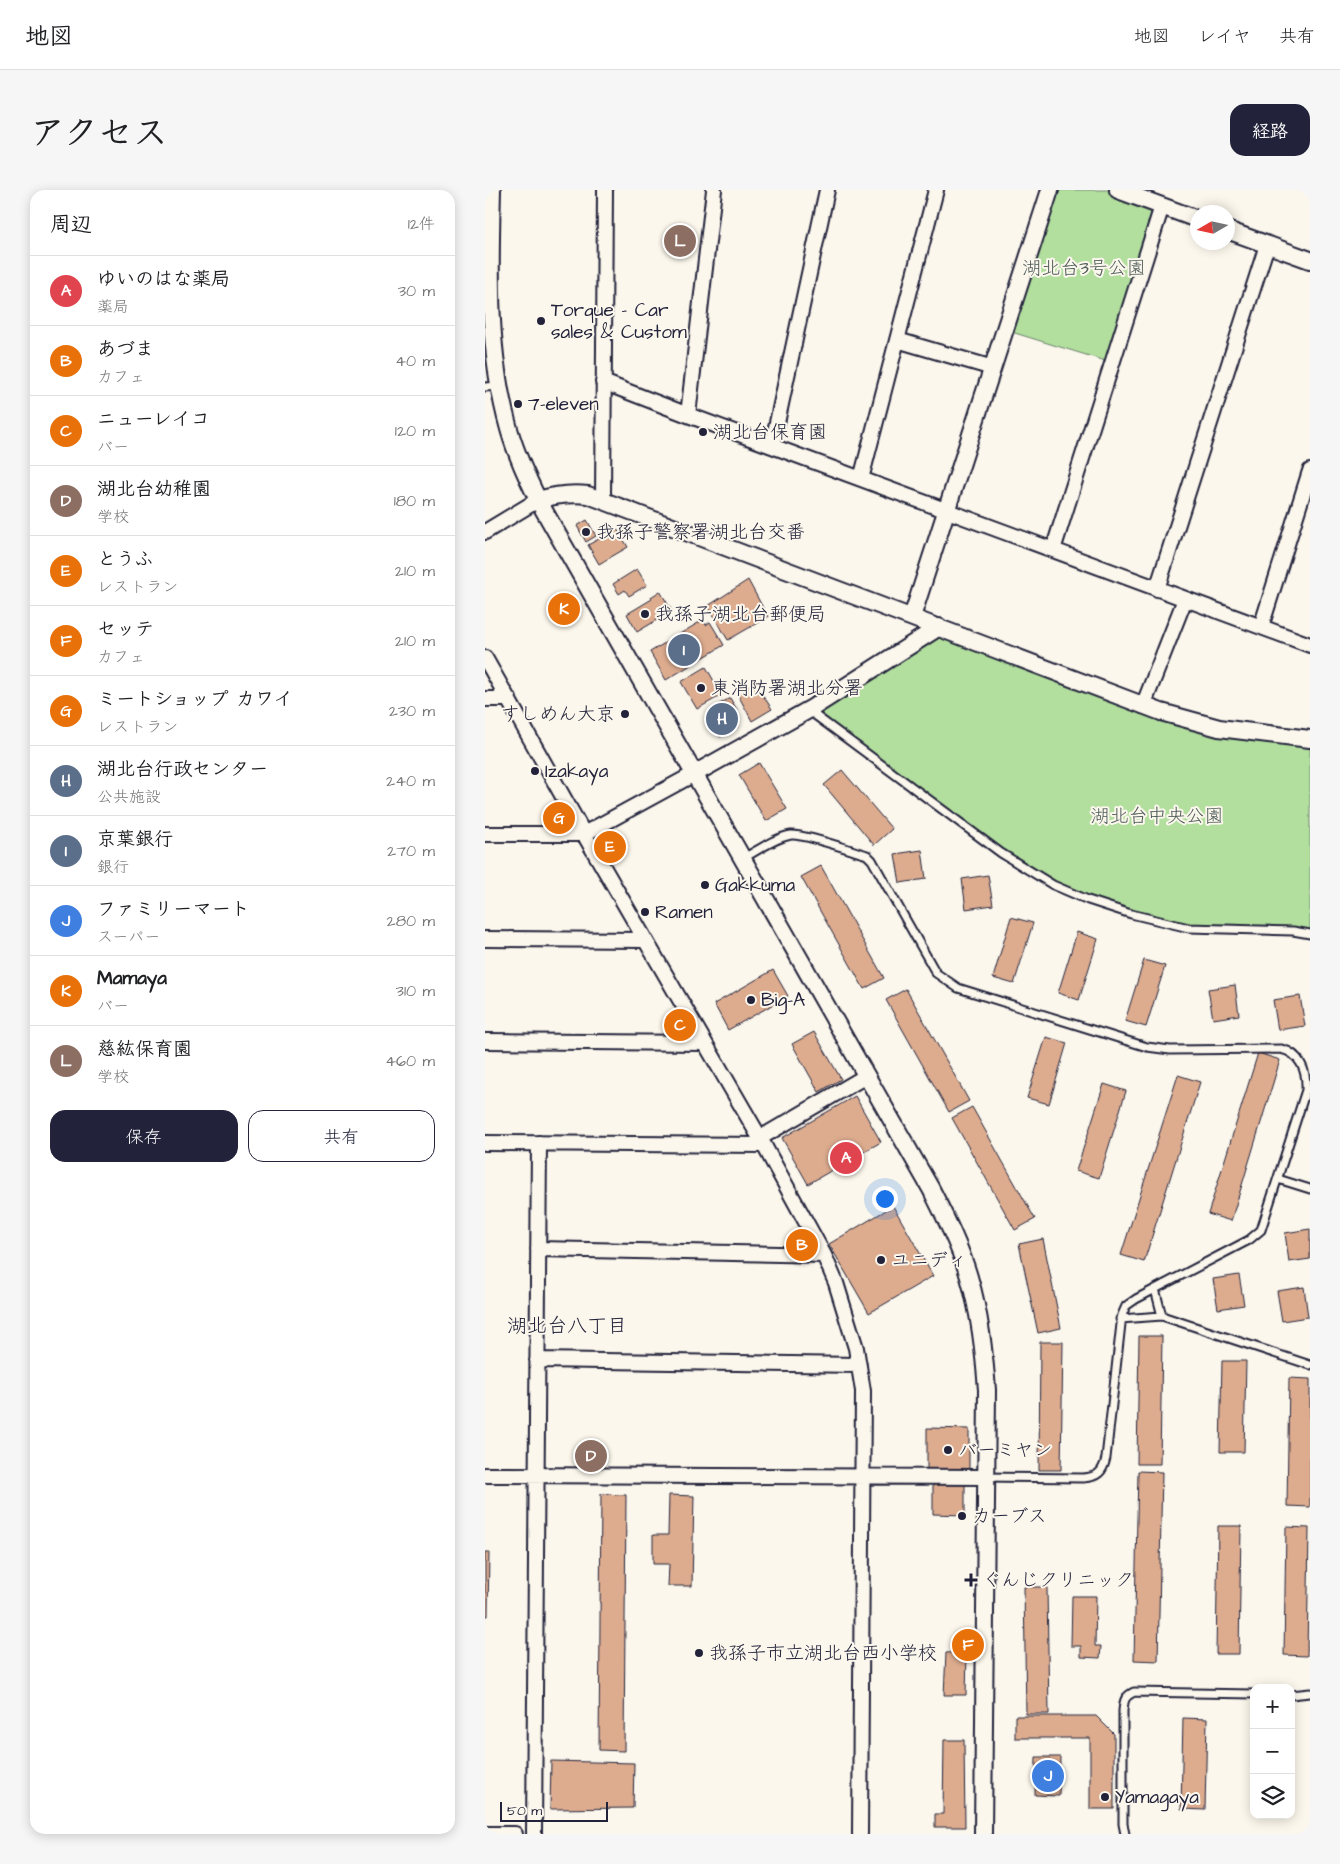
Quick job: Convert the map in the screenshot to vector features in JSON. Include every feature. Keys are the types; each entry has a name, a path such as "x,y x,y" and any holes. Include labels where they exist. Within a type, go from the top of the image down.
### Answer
{"street":[{"path":"492,190 488,264 494,342 492,386 521,465 537,500 931,1189 952,1231 969,1276 979,1317 987,1390 983,1834"},
{"path":"603,500 605,190"},
{"path":"687,415 714,190"},
{"path":"772,446 827,190"},
{"path":"861,479 936,190"},
{"path":"912,617 1050,190"},
{"path":"1118,190 1190,216"},
{"path":"1053,550 1162,206"},
{"path":"1235,233 1310,260"},
{"path":"1157,589 1267,244"},
{"path":"897,340 993,368"},
{"path":"603,382 687,415 1310,645"},
{"path":"1261,627 1310,471"},
{"path":"485,532 537,500 569,493 588,495 1143,706 1219,728 1310,739"},
{"path":"1143,706 1185,599"},
{"path":"485,834 584,834 808,710 939,627"},
{"path":"485,658 762,1142 824,1255 836,1283 856,1348 863,1391 860,1834"},
{"path":"485,699 509,699"},
{"path":"485,939 645,940"},
{"path":"485,1041 704,1043"},
{"path":"485,1143 762,1142 865,1076"},
{"path":"534,1834 539,1143"},
{"path":"538,1249 824,1255"},
{"path":"537,1360 859,1365"},
{"path":"485,1474 986,1478"},
{"path":"485,1834 515,1834"}],"lane":[{"path":"808,710 1001,853 1053,885 1112,908 1189,928 1293,931 1310,934"},
{"path":"742,859 779,839 791,836 804,836 867,855 872,860 936,973 957,988 1147,1047 1170,1050 1281,1049 1290,1051 1296,1056 1304,1069 1307,1080 1306,1090 1261,1230 1257,1236 1126,1306 1121,1319 1106,1458 1104,1468 1100,1474 1083,1478 986,1478"},
{"path":"1278,1179 1310,1189"},
{"path":"1155,1289 1163,1316"},
{"path":"1121,1319 1163,1316 1310,1365"},
{"path":"1125,1834 1123,1824 1123,1711 1126,1696 1134,1692 1250,1694"},
{"path":"1295,1695 1310,1693"}],"green space":[{"name":"湖北台3号公園","path":"1050,190 1118,190 1162,206 1112,363 1005,330"},
{"name":"湖北台中央公園","path":"939,627 1161,712 1310,739 1310,934 1217,930 1128,913 1028,871 808,710"}],"building":[{"path":"587,520 596,536 586,542 577,526"},
{"path":"617,529 628,547 599,564 588,545"},
{"path":"637,569 647,585 629,596 625,590 619,594 613,584"},
{"path":"748,580 768,617 728,640 708,606"},
{"path":"660,591 672,611 637,632 627,614 652,599 651,597"},
{"path":"703,620 706,625 710,622 724,645 666,680 650,652"},
{"path":"706,667 722,695 697,709 681,682"},
{"path":"754,682 772,709 752,721 737,693"},
{"path":"730,698 737,710 731,713 739,726 720,737 707,714"},
{"path":"759,763 787,809 766,821 739,775"},
{"path":"842,770 892,829 874,845 824,785"},
{"path":"922,850 926,879 900,883 895,854"},
{"path":"821,866 884,978 864,989 801,877"},
{"path":"988,875 993,905 966,909 962,879"},
{"path":"1011,917 1033,923 1014,984 993,978"},
{"path":"1077,932 1098,939 1079,1000 1058,993"},
{"path":"1144,960 1165,966 1146,1027 1125,1021"},
{"name":"Big-A","path":"773,970 788,996 728,1030 714,1004"},
{"path":"1235,985 1239,1015 1213,1019 1208,989"},
{"path":"906,989 969,1101 949,1112 886,1000"},
{"path":"1300,996 1305,1026 1278,1030 1273,1000"},
{"path":"814,1032 841,1079 819,1092 792,1044"},
{"path":"1046,1037 1067,1043 1049,1104 1027,1098"},
{"path":"1258,1053 1280,1060 1231,1221 1208,1214"},
{"path":"1178,1075 1200,1082 1144,1262 1121,1255"},
{"path":"1104,1084 1126,1091 1099,1178 1076,1171"},
{"path":"855,1096 881,1142 808,1184 782,1138"},
{"path":"972,1107 1035,1219 1015,1230 952,1118"},
{"name":"ユニディ","path":"893,1206 933,1276 869,1313 829,1244"},
{"path":"1310,1229 1310,1259 1289,1262 1285,1233"},
{"path":"1043,1239 1061,1328 1038,1333 1019,1244"},
{"path":"1239,1275 1244,1305 1218,1309 1213,1279"},
{"path":"1304,1287 1308,1317 1282,1321 1277,1291"},
{"path":"1139,1336 1162,1336 1160,1464 1137,1464"},
{"path":"1040,1342 1063,1342 1061,1470 1039,1470"},
{"path":"1222,1361 1246,1361 1244,1452 1220,1452"},
{"path":"1289,1378 1310,1379 1310,1507 1287,1506"},
{"name":"バーミヤン","path":"927,1428 969,1429 969,1472 927,1471"},
{"path":"1138,1471 1162,1472 1158,1661 1134,1660"},
{"path":"933,1484 965,1484 965,1515 933,1514"},
{"path":"601,1494 626,1495 624,1751 599,1750"},
{"path":"669,1495 694,1496 692,1586 668,1586 669,1564 653,1564 653,1535 668,1535"},
{"path":"1218,1526 1241,1526 1239,1654 1216,1654"},
{"path":"1286,1527 1309,1528 1307,1656 1284,1655"},
{"path":"485,1552 489,1552 488,1616 485,1616"},
{"path":"1024,1587 1047,1587 1049,1714 1026,1714"},
{"path":"1072,1596 1096,1596 1095,1646 1101,1646 1100,1658 1081,1657 1081,1646 1071,1646"},
{"path":"967,1652 966,1695 944,1695 946,1653"},
{"path":"1015,1716 1096,1716 1114,1734 1114,1809 1090,1809 1090,1738 1015,1738"},
{"path":"1183,1718 1207,1719 1205,1810 1181,1809"},
{"path":"944,1740 964,1740 965,1827 935,1827 935,1814 943,1814"},
{"path":"1036,1757 1060,1757 1059,1796 1035,1795"},
{"path":"551,1761 634,1763 633,1808 550,1809"}],"place":[{"name":"慈紘保育園","path":"680,241"},
{"name":"Torque - Car sales & Custom","path":"541,321"},
{"name":"7-eleven","path":"518,404"},
{"name":"湖北台保育園","path":"703,432"},
{"name":"我孫子警察署湖北台交番","path":"586,532"},
{"name":"Mamaya","path":"564,609"},
{"name":"我孫子湖北台郵便局","path":"645,614"},
{"name":"京葉銀行","path":"684,650"},
{"name":"東消防署湖北分署","path":"701,688"},
{"name":"すしめん大京","path":"625,714"},
{"name":"湖北台行政センター","path":"722,719"},
{"name":"Izakaya","path":"535,771"},
{"name":"ミートショップ カワイ","path":"559,818"},
{"name":"とうふ","path":"610,847"},
{"name":"Gakkuma","path":"705,885"},
{"name":"Ramen","path":"645,912"},
{"name":"Big-A","path":"751,1000"},
{"name":"ニューレイコ","path":"680,1025"},
{"name":"ゆいのはな薬局","path":"846,1158"},
{"name":"あづま","path":"802,1245"},
{"name":"ユニディ","path":"881,1260"},
{"name":"バーミヤン","path":"948,1450"},
{"name":"湖北台幼稚園","path":"591,1456"},
{"name":"カーブス","path":"962,1516"},
{"name":"ぐんじクリニック","path":"971,1580"},
{"name":"セッテ","path":"968,1645"},
{"name":"我孫子市立湖北台西小学校","path":"699,1653"},
{"name":"ファミリーマート","path":"1048,1776"},
{"name":"Yamagaya","path":"1105,1797"}],"district":[{"name":"湖北台八丁目","path":"567,1326"}]}
